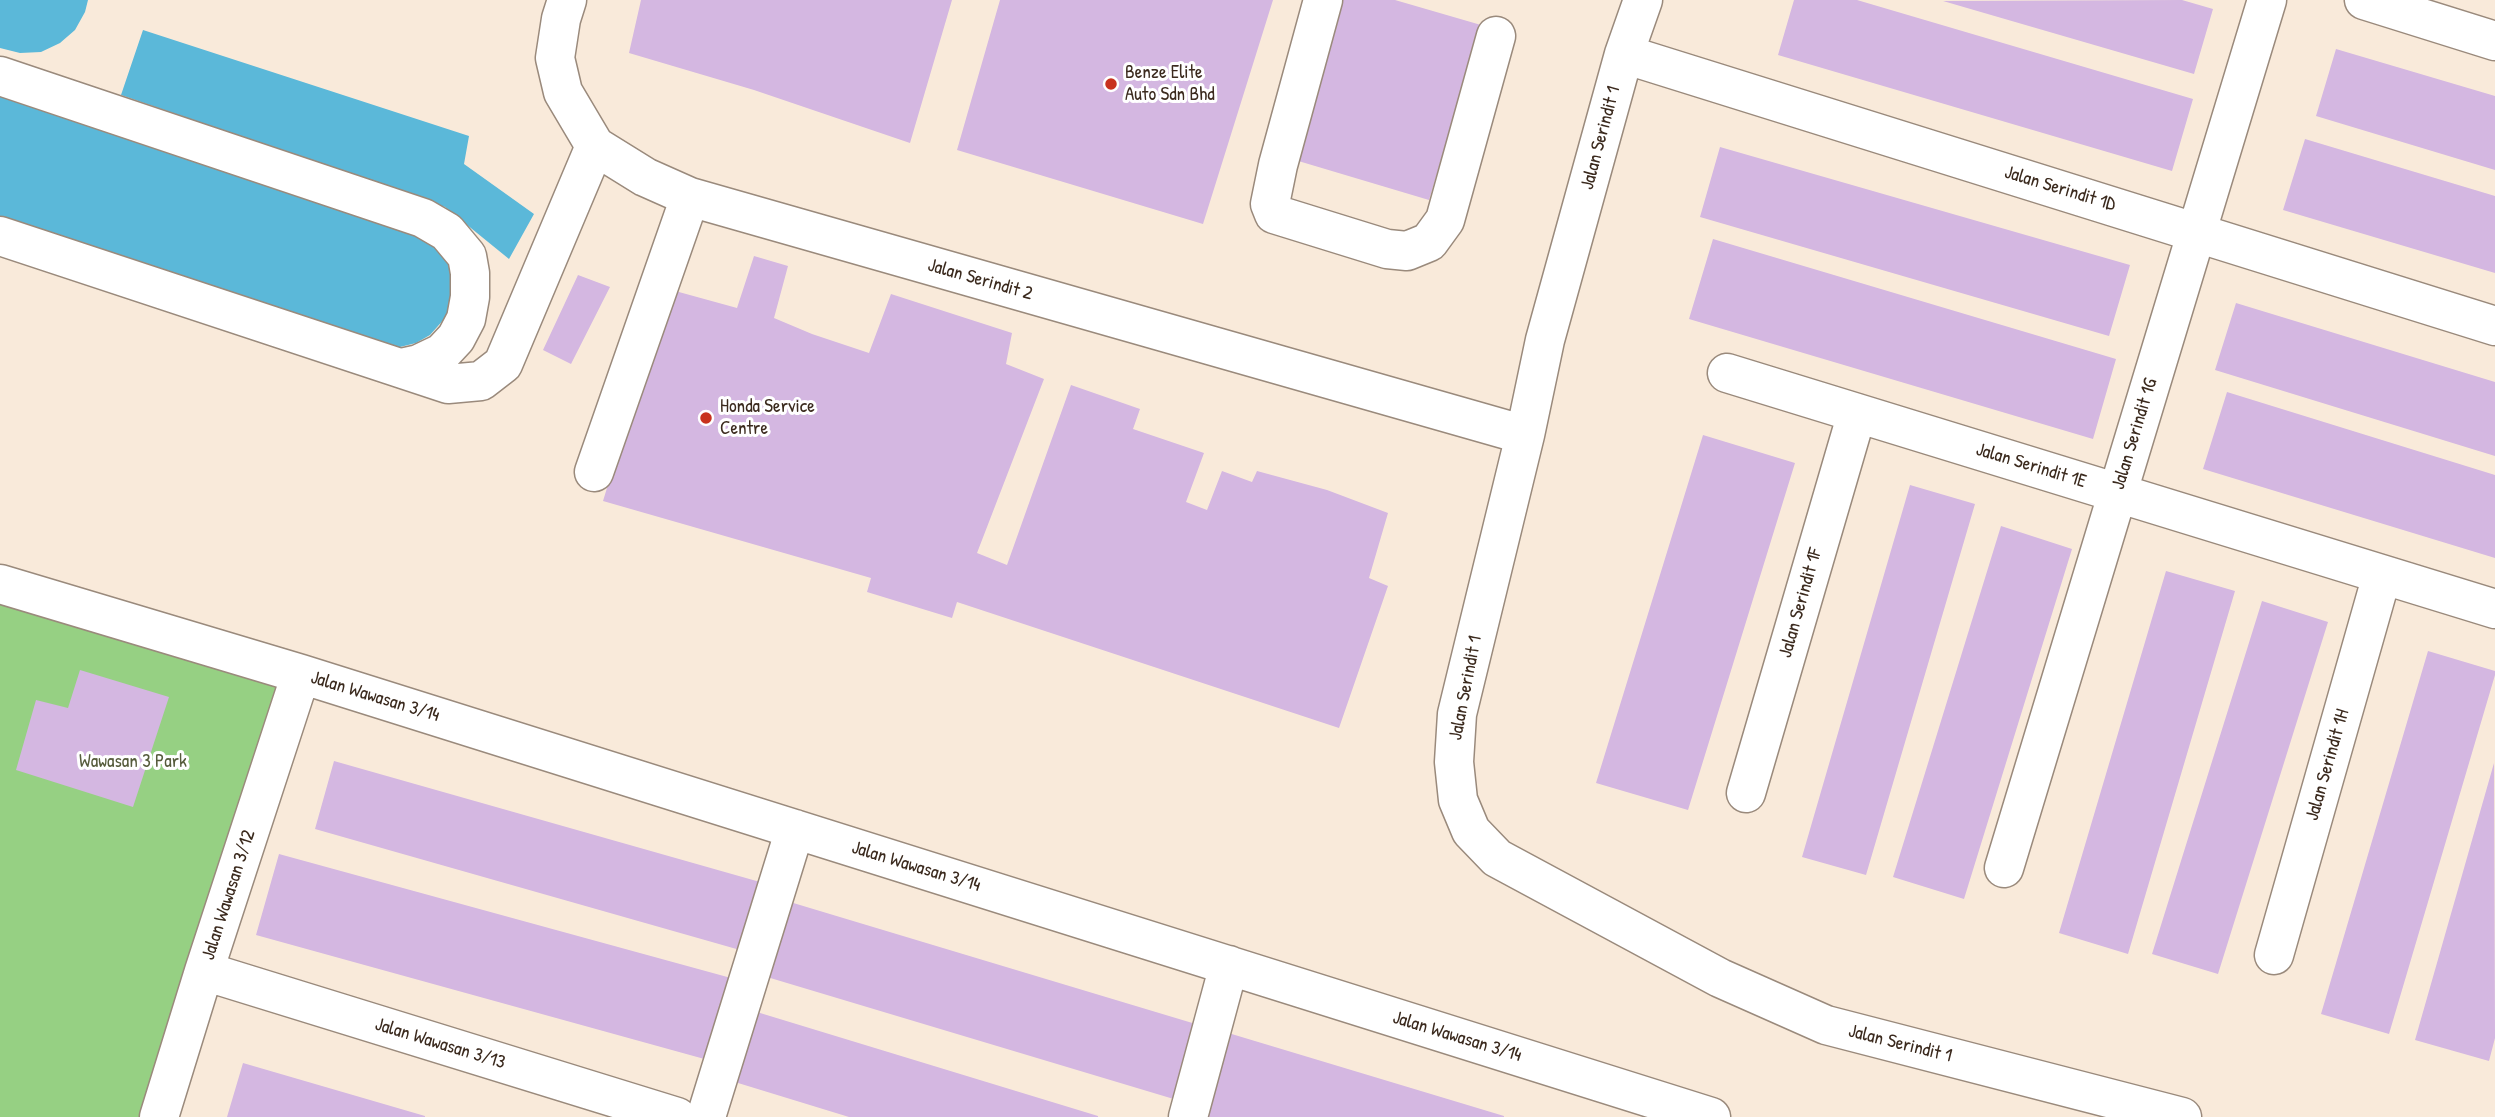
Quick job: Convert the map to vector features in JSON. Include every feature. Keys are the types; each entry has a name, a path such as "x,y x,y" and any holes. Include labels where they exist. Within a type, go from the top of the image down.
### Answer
{"street":[{"name":"Jalan Serindit 2","path":"567,0 555,58 563,92 595,146 645,177 690,197 1525,435"},
{"path":"1323,0 1278,164 1270,204 1274,214 1387,249 1407,251 1429,242 1445,220 1496,37"},
{"name":"Jalan Serindit 1","path":"1643,0 1624,54 1545,340 1525,435 1457,714 1454,762 1458,800 1471,831 1497,858 1720,978 1826,1025 2182,1117"},
{"name":"Jalan Serindit 1G","path":"2004,868 2267,0"},
{"path":"2364,0 2495,41"},
{"name":"Jalan Serindit 1D","path":"1624,54 2495,326"},
{"path":"0,76 423,218 447,232 467,256 469,265 470,297 466,319 456,338 442,353 419,364 401,368"},
{"path":"0,236 448,384 481,381 503,365 595,146"},
{"path":"594,472 690,197"},
{"name":"Jalan Serindit 1E","path":"1727,373 2495,610"},
{"name":"Jalan Serindit 1F","path":"1746,793 1857,413"},
{"name":"Jalan Serindit 1H","path":"2274,954 2382,575"},
{"name":"Jalan Wawasan 3/14","path":"0,584 301,674 1711,1117"},
{"name":"Jalan Wawasan 3/12","path":"159,1117 301,674"},
{"path":"706,1117 795,829"},
{"path":"1188,1117 1229,965"},
{"name":"Jalan Wawasan 3/13","path":"204,971 677,1117"}],"green space":[{"name":"Wawasan 3 Park","path":"0,584 301,674 159,1117 0,1117"}],"water":[{"path":"0,0 88,0 75,30 60,43 41,52 20,53 0,48"},
{"path":"143,30 469,136 464,164 534,214 509,259 445,207 121,95"},
{"path":"0,86 437,234 458,262 452,303 445,318 430,335 416,343 396,348 366,342 0,217"}],"building":[{"path":"641,0 952,0 910,143 754,90 629,53"},
{"name":"Benze Elite Auto Sdn Bhd","path":"1000,0 1273,0 1203,224 957,150"},
{"path":"1343,0 1395,0 1481,25 1429,200 1295,160"},
{"path":"1794,0 1857,0 2193,99 2172,171 1778,55"},
{"path":"2182,0 2213,9 2194,74 1943,1"},
{"path":"2336,49 2495,96 2495,170 2316,116"},
{"path":"2305,139 2495,196 2495,273 2283,210"},
{"path":"1720,147 2130,265 2109,336 1700,217"},
{"path":"1713,239 2116,359 2093,439 1689,319"},
{"path":"754,256 788,266 774,318 869,353 891,294 1012,333 1006,364 1044,379 977,553 1007,565 1071,385 1140,409 1133,429 1204,453 1186,502 1207,510 1222,471 1252,482 1257,471 1327,490 1388,513 1369,578 1388,586 1339,728 957,602 952,618 867,592 871,578 603,501 668,289 737,308"},
{"path":"578,275 610,287 571,364 543,350"},
{"path":"2236,303 2495,382 2495,456 2215,370"},
{"path":"2227,392 2495,475 2495,558 2203,469"},
{"path":"1703,435 1795,463 1688,810 1596,783"},
{"path":"1910,485 1975,504 1866,875 1802,857"},
{"path":"2001,526 2072,549 1964,899 1893,877"},
{"path":"2166,571 2235,591 2128,954 2059,933"},
{"path":"2262,601 2328,622 2218,974 2152,954"},
{"path":"2428,651 2495,671 2495,675 2389,1034 2321,1014"},
{"path":"80,670 169,697 133,807 16,770 36,700 68,708"},
{"path":"334,761 760,882 740,950 315,829"},
{"path":"2494,763 2495,1038 2489,1061 2415,1040"},
{"path":"279,854 731,978 708,1060 256,935"},
{"path":"780,899 1199,1025 1177,1100 757,974"},
{"path":"747,1009 1098,1117 849,1117 725,1079"},
{"path":"1225,1032 1504,1117 1210,1117 1200,1114"},
{"path":"243,1063 425,1116 425,1117 227,1117"}],"place":[{"name":"Benze Elite Auto Sdn Bhd","path":"1111,84"},
{"name":"Honda Service Centre","path":"706,418"}]}
